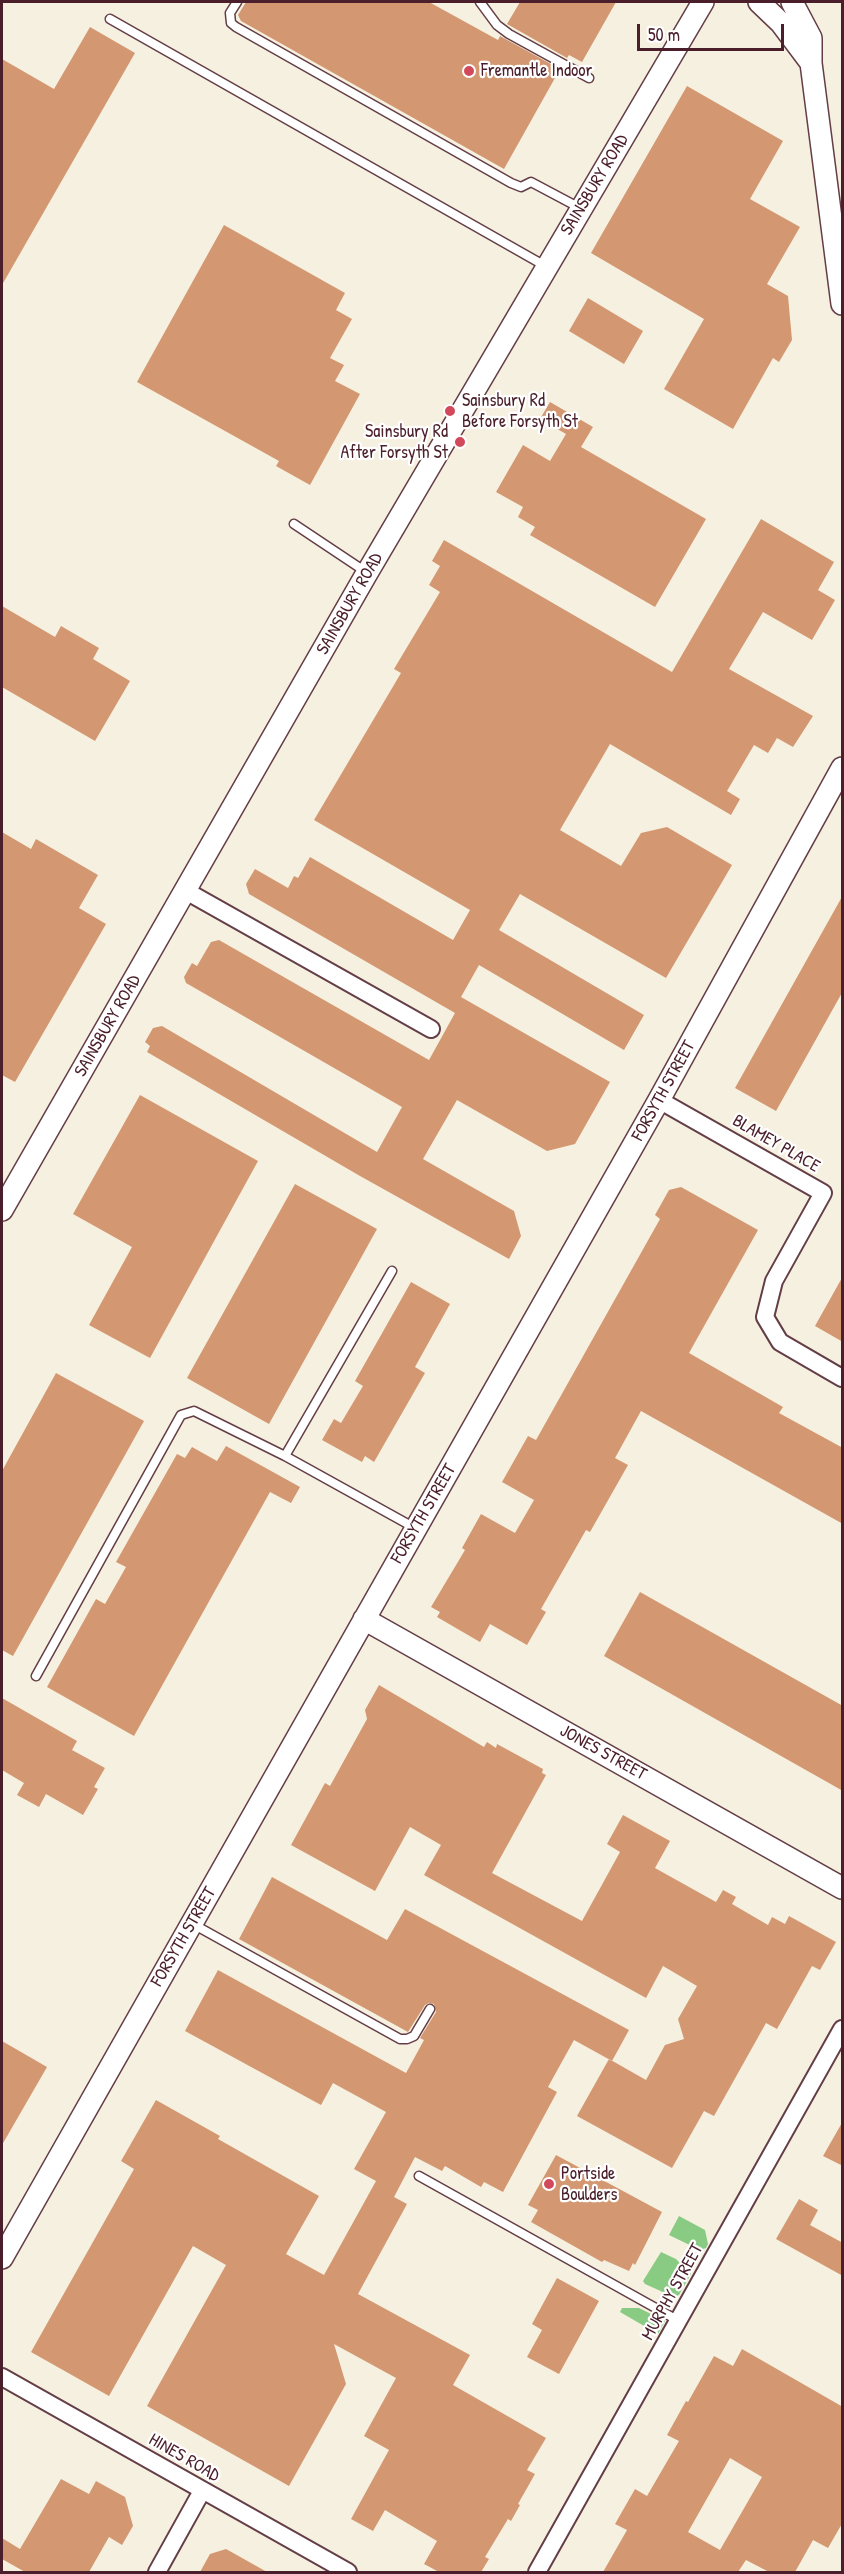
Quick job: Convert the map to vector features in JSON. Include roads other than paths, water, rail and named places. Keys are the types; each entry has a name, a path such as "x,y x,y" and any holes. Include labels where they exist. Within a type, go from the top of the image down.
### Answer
{"street":[{"name":"SAINSBURY ROAD","path":"2,1210 367,573 703,2"},
{"path":"759,2 781,23 811,63"},
{"path":"792,2 811,38 811,63 843,304"},
{"name":"FORSYTH STREET","path":"2,2259 659,1100 843,768"},
{"path":"186,891 431,1029"},
{"name":"BLAMEY PLACE","path":"659,1100 823,1193 774,1281 765,1317 780,1342 843,1378"},
{"name":"JONES STREET","path":"364,1619 843,1888"},
{"name":"MURPHY STREET","path":"537,2572 843,2029"},
{"name":"HINES ROAD","path":"2,2377 348,2572"},
{"path":"157,2572 202,2491"}],"lane":[{"path":"237,2 230,13 231,23 236,27 511,183 521,187 531,183 581,208"},
{"path":"480,2 496,25 589,78"},
{"path":"110,19 547,267"},
{"path":"294,524 367,573"},
{"path":"285,1456 392,1271"},
{"path":"36,1676 181,1415 194,1411 285,1456 416,1528"},
{"path":"191,1923 400,2038 407,2039 414,2036 430,2009"},
{"path":"419,2176 680,2321"}],"place":[{"name":"Fremantle Indoor","path":"469,71"},
{"name":"Sainsbury Rd Before Forsyth St","path":"450,411"},
{"name":"Sainsbury Rd After Forsyth St","path":"460,442"},
{"name":"Portside Boulders","path":"549,2184"}]}
